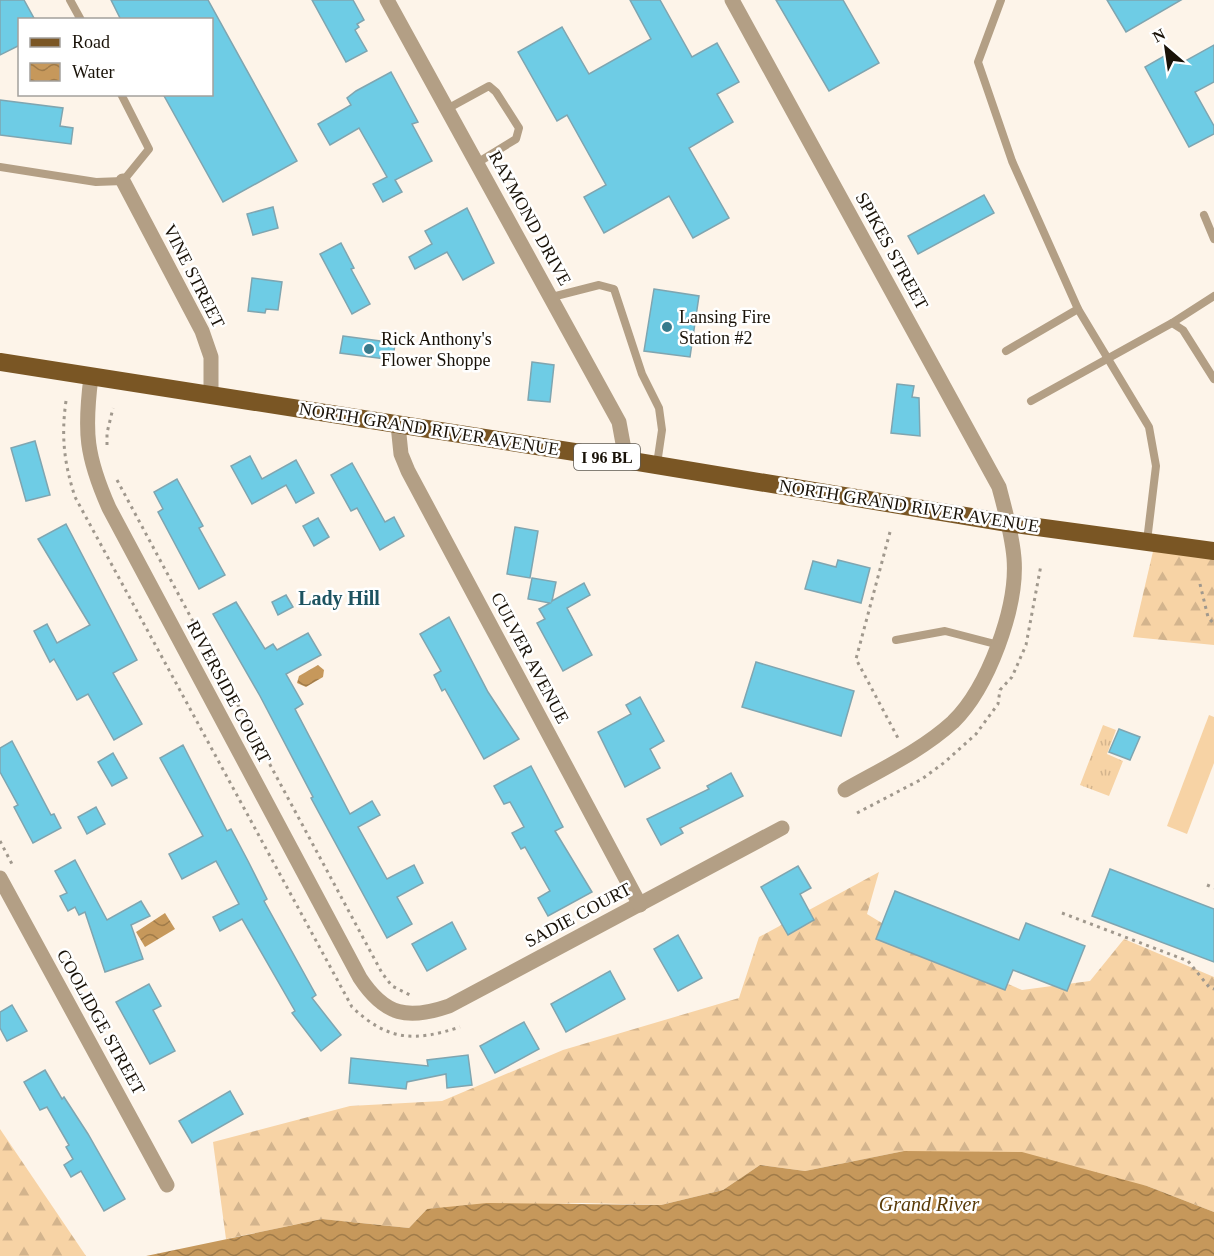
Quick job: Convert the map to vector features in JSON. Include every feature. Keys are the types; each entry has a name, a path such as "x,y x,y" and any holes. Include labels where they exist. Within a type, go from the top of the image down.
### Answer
{"main road":[{"name":"NORTH GRAND RIVER AVENUE","path":"0,362 626,460 1008,523 1214,551"}],"street":[{"name":"RAYMOND DRIVE","path":"387,0 619,422 626,460"},
{"name":"SPIKES STREET","path":"732,0 999,487 1008,523"},
{"name":"VINE STREET","path":"123,180 202,331 211,357 211,395"},
{"name":"RIVERSIDE COURT","path":"91,377 85,430 90,459 109,508 360,978 370,993 388,1008"},
{"name":"CULVER AVENUE","path":"398,425 401,454 408,471 640,905"},
{"path":"845,790 908,756 954,721 977,692 999,645 1010,602 1014,560 1008,523"},
{"name":"SADIE COURT","path":"388,1008 408,1015 428,1013 449,1006 782,828"},
{"name":"COOLIDGE STREET","path":"0,878 167,1185"}],"lane":[{"path":"70,0 80,18"},
{"path":"1001,0 978,62 1012,161 1078,309 1149,427 1156,466 1147,542"},
{"path":"447,109 489,86 496,92 519,128 516,139 477,163"},
{"path":"0,167 96,182 123,180 149,148 122,96"},
{"path":"1204,215 1214,239"},
{"path":"552,297 599,285 614,289 642,374 659,408 662,430 657,466"},
{"path":"1031,401 1172,323 1214,296"},
{"path":"1006,351 1078,309"},
{"path":"1172,323 1183,330 1214,379"},
{"path":"896,640 945,631 999,645"}],"path":[{"path":"108,451 107,433 113,408"},
{"path":"115,476 382,973 392,986 410,996 418,995"},
{"path":"890,532 856,659 908,756"},
{"path":"1200,584 1208,617 1214,624"},
{"path":"1207,885 1214,888"},
{"path":"1062,913 1188,961 1214,989"}],"green space":[{"path":"1155,543 1214,551 1214,645 1133,637"},
{"path":"1209,715 1214,717 1214,763 1187,834 1167,826"},
{"path":"1103,725 1116,730 1107,754 1123,761 1109,796 1080,785"},
{"path":"879,872 867,914 918,945 1022,990 1090,981 1124,939 1214,977 1214,1212 1147,1186 904,1151 805,1171 760,1165 723,1190 661,1205 582,1203 427,1209 409,1228 322,1219 226,1239 213,1142 350,1106 442,1101 563,1050 739,998 759,937"},
{"path":"0,1129 86,1256 0,1256"}],"water":[{"path":"318,665 324,670 323,677 306,687 297,683 299,676"},
{"path":"165,913 175,929 145,947 136,932"},
{"name":"Grand River","path":"904,1151 1022,1152 1147,1186 1214,1212 1214,1256 146,1256 322,1219 409,1228 427,1209 487,1203 661,1205 723,1190 760,1165 805,1171"}],"building":[{"path":"0,0 24,0 34,18 18,18 18,46 0,55"},
{"path":"111,0 208,0 297,161 223,202 164,96 213,96 213,18 120,18"},
{"path":"312,0 353,0 364,20 357,24 359,27 355,30 367,51 346,62"},
{"path":"630,0 660,0 692,57 717,43 739,82 717,94 733,122 689,148 729,218 693,238 669,196 604,233 584,197 606,185 567,115 557,121 518,52 562,27 589,74 651,39"},
{"path":"776,0 843,0 879,63 829,91"},
{"path":"1107,0 1181,0 1126,32"},
{"path":"1214,45 1214,82 1195,92 1214,126 1214,134 1189,147 1145,67 1173,51 1180,64"},
{"path":"391,72 418,122 412,124 432,161 395,180 402,192 383,202 373,184 387,177 359,128 330,145 318,124 351,105 347,98 356,91"},
{"path":"0,100 63,108 60,126 73,128 71,144 0,135"},
{"path":"984,195 994,213 918,254 908,236"},
{"path":"273,207 278,228 253,235 247,214"},
{"path":"467,208 494,263 463,280 447,252 415,269 409,257 432,244 425,231"},
{"path":"341,243 354,268 351,269 370,304 352,314 320,254"},
{"path":"252,278 282,282 278,310 266,309 265,313 248,311"},
{"path":"654,289 699,296 690,357 644,351"},
{"path":"343,336 395,343 393,360 340,353"},
{"path":"532,362 554,365 550,402 528,400"},
{"path":"897,384 914,386 912,397 919,398 920,436 891,433"},
{"path":"35,441 50,495 26,501 11,448"},
{"path":"250,456 262,479 296,460 314,493 296,503 286,485 252,504 231,466"},
{"path":"352,463 385,522 394,517 404,536 380,550 357,508 351,511 331,475"},
{"path":"177,479 203,526 199,528 225,575 199,589 158,512 163,509 154,492"},
{"path":"318,518 329,537 314,546 303,526"},
{"path":"66,524 137,660 113,673 142,724 114,740 88,694 77,700 54,659 50,662 34,631 47,624 57,643 90,625 38,539"},
{"path":"515,527 538,531 530,578 507,574"},
{"path":"838,560 870,568 861,603 805,589 813,561 836,567"},
{"path":"532,578 556,582 552,601 584,583 590,595 567,608 592,655 563,671 537,623 545,619 539,609 550,603 528,599"},
{"path":"286,595 293,607 278,615 272,602"},
{"path":"236,602 265,649 273,644 277,650 308,633 321,655 286,674 303,704 295,709 350,814 372,801 380,815 358,827 387,879 414,865 423,883 397,897 412,924 387,938 311,798 313,797 260,696 213,614"},
{"path":"449,617 488,692 519,739 484,759 445,689 442,691 434,675 441,671 420,634"},
{"path":"756,662 854,691 841,736 742,707"},
{"path":"640,697 664,741 650,749 660,768 625,787 598,732 631,714 626,705"},
{"path":"1119,729 1140,737 1130,760 1109,752"},
{"path":"12,741 51,815 54,814 61,828 33,843 14,807 18,805 0,772 0,748"},
{"path":"183,745 227,831 231,829 248,861 267,899 264,901 316,995 312,998 341,1035 321,1051 292,1013 295,1011 242,919 220,931 213,917 239,904 216,861 182,879 169,854 203,836 160,758"},
{"path":"113,753 127,778 112,786 98,762"},
{"path":"531,766 563,827 555,831 592,892 548,916 538,898 550,891 525,847 521,849 512,833 524,827 510,802 504,804 494,786"},
{"path":"731,773 743,796 680,828 683,833 661,845 647,819 709,789 707,786"},
{"path":"96,807 105,824 87,834 78,817"},
{"path":"75,860 107,920 141,901 150,916 131,925 143,959 105,972 85,912 79,915 75,907 68,911 60,896 67,893 55,871"},
{"path":"798,866 811,888 800,894 814,920 788,935 761,887"},
{"path":"1110,869 1214,909 1214,962 1092,916"},
{"path":"895,891 1019,940 1026,923 1085,946 1067,991 1013,970 1005,990 876,939"},
{"path":"452,922 466,949 427,971 412,944"},
{"path":"678,935 702,978 678,991 654,949"},
{"path":"610,971 625,999 566,1032 551,1004"},
{"path":"149,984 161,1006 153,1010 175,1051 150,1064 116,1002"},
{"path":"12,1005 27,1031 7,1041 0,1028 0,1012"},
{"path":"524,1022 539,1049 495,1073 480,1046"},
{"path":"468,1055 472,1085 447,1088 446,1074 407,1082 406,1089 349,1083 351,1058 428,1066 427,1060"},
{"path":"45,1070 62,1099 64,1097 88,1134 125,1199 104,1211 81,1171 71,1177 64,1165 73,1159 66,1147 69,1145 47,1107 40,1110 24,1082"},
{"path":"230,1091 243,1114 192,1143 179,1121"}],"place":[{"name":"Lansing Fire Station #2","path":"667,327"},
{"name":"Rick Anthony's Flower Shoppe","path":"369,349"}],"district":[{"name":"Lady Hill","path":"339,598"}]}
